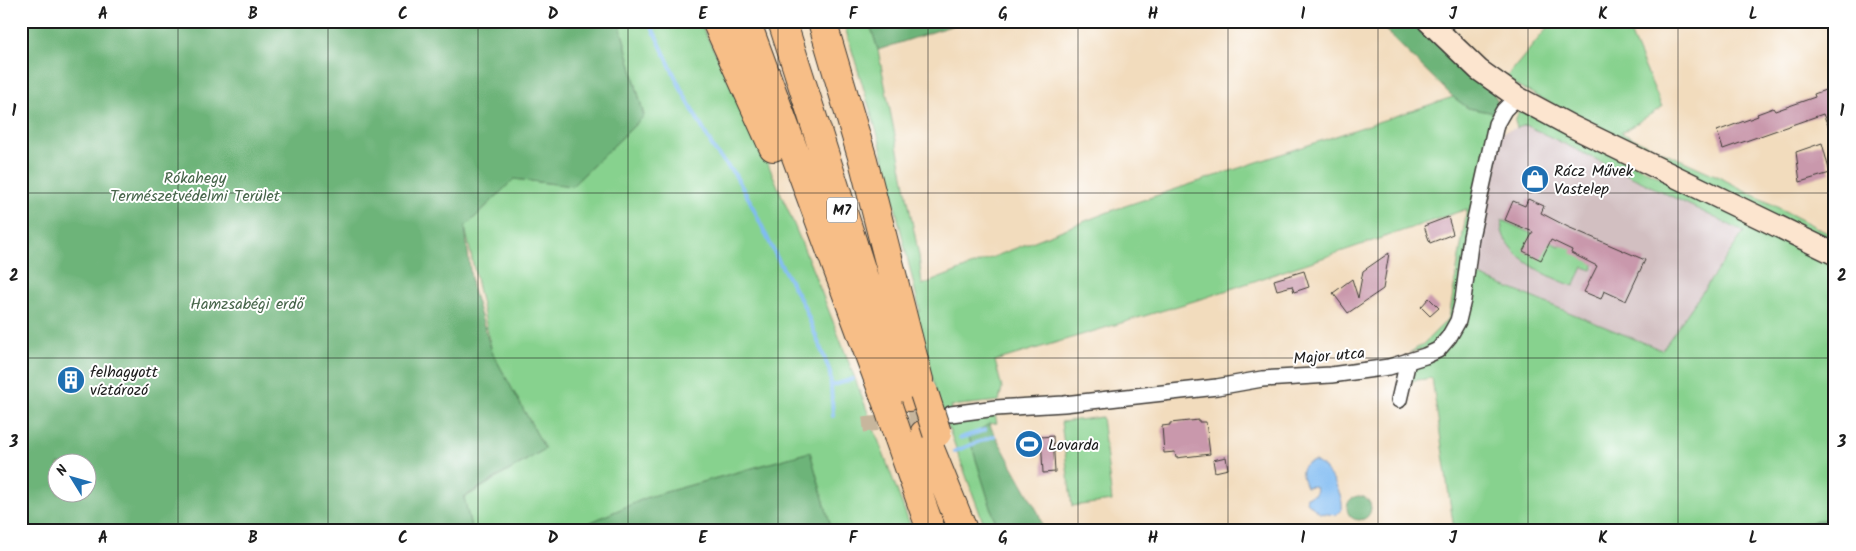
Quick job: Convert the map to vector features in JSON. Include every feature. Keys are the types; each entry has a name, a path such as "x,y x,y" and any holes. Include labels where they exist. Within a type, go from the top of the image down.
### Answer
{"highway":[{"path":"716,21 760,115 844,327 928,429 967,516 968,530"},
{"name":"M7","path":"746,21 900,395 928,429 963,530"},
{"name":"M7","path":"782,21 900,395"},
{"path":"822,21 863,160 912,355 900,395"},
{"name":"M7","path":"928,429 931,530"}],"main road":[{"path":"1428,21 1479,70 1517,97 1571,126 1835,254"}],"street":[{"name":"Major utca","path":"928,429 996,408 1064,404 1218,387 1262,378 1331,375 1408,362 1438,350 1449,337 1458,321 1463,300 1471,237 1496,124 1504,110 1517,97"},
{"path":"1399,400 1408,362"}],"shaded area":[{"path":"1526,125 1744,231 1662,350 1472,273 1500,133"}],"green space":[{"name":"Hamzsabégi erdő","path":"21,21 619,21 644,116 572,186 514,179 465,227 472,287 492,352 545,449 464,497 471,527 465,530 21,530"},
{"path":"619,21 699,21 730,82 787,208 839,336 912,530 832,530 810,452 648,497 573,530 465,530 471,527 464,498 545,449 492,352 465,227 514,179 572,186 644,116"},
{"path":"843,21 869,21 878,50 919,256 922,285 1116,209 1453,97 1468,108 1495,113 1462,281 1449,329 1432,347 1409,353 1422,345 1449,318 1467,209 1204,298 995,361 1002,388 999,401 951,406 957,423 995,415 997,423 989,424 969,437 998,530 986,530 939,402 914,312 920,311 879,139"},
{"path":"869,21 966,21 878,50"},
{"path":"1376,21 1418,21 1493,91 1497,100 1495,113 1468,108 1453,97"},
{"path":"1553,21 1625,21 1662,107 1621,133 1715,175 1835,237 1835,247 1696,181 1505,79"},
{"path":"1519,111 1532,115 1835,262 1835,518 1767,530 1454,530 1432,378 1411,381 1411,370 1436,357 1472,273 1662,350 1744,232 1526,125 1517,128 1515,121"},
{"path":"1502,220 1559,246 1566,241 1595,263 1592,270 1583,267 1574,286 1551,277 1526,262 1507,243 1502,232"},
{"path":"1102,417 1112,501 1072,506 1061,422"},
{"path":"989,424 1039,514 1043,530 998,530 969,437"},
{"path":"810,452 832,530 573,530 648,497"},
{"path":"1359,496 1364,497 1370,503 1370,513 1364,519 1359,520 1354,519 1348,513 1347,508 1348,503 1354,497"},
{"path":"1835,518 1835,530 1767,530"}],"water":[{"path":"1315,461 1330,475 1338,489 1342,509 1336,515 1320,513 1306,502 1307,497 1315,494 1317,490 1314,486 1306,487 1302,471 1305,465"}],"building":[{"path":"1828,89 1835,109 1835,141 1823,114 1723,149 1717,131 1758,116 1757,114 1773,108 1775,111 1815,97 1814,94"},
{"path":"1822,143 1830,173 1800,182 1796,152"},
{"path":"1528,199 1544,206 1541,213 1568,227 1645,260 1626,301 1604,291 1601,299 1584,292 1597,266 1571,253 1572,250 1551,240 1541,260 1523,251 1533,232 1505,220 1513,201 1525,206"},
{"path":"1448,217 1453,234 1430,243 1424,226"},
{"path":"1389,253 1383,289 1348,313 1333,293 1352,279 1358,298 1363,271"},
{"path":"1304,271 1309,287 1294,292 1292,286 1277,290 1274,280"},
{"path":"1429,298 1439,308 1430,316 1421,307"},
{"path":"1199,420 1199,422 1206,422 1210,454 1176,458 1175,452 1164,453 1162,426 1170,425 1170,423"},
{"path":"1053,436 1055,472 1043,473 1041,437"},
{"path":"1226,457 1228,469 1215,472 1213,460"}],"waterway":[{"path":"649,21 681,89 715,151 735,175 750,201 776,256 804,306 830,372 833,416"},
{"path":"831,386 853,379"},
{"path":"960,438 985,430"},
{"path":"955,451 994,436"}],"tunnel":[{"path":"863,425 938,416"}],"place":[{"name":"Rácz Művek Vastelep","path":"1535,179"},
{"name":"felhagyott víztározó","path":"71,380"},
{"name":"Lovarda","path":"1029,444"}],"park label":[{"name":"Rókahegy Természetvédelmi Terület","path":"195,186"}]}
